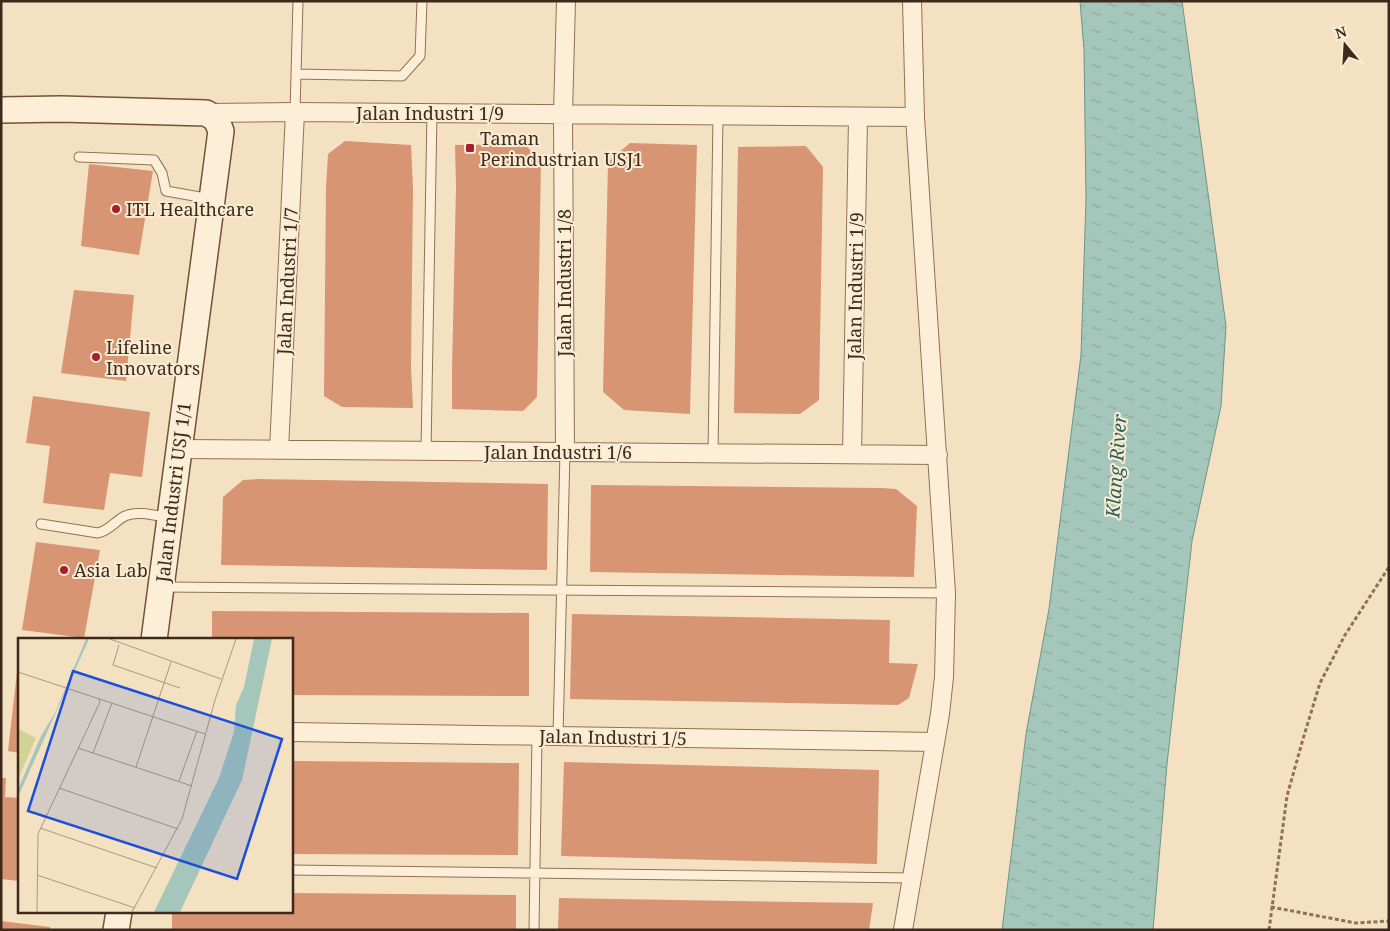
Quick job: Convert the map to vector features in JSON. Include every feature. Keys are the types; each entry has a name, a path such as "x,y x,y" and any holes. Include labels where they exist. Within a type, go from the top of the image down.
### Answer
{"street":[{"name":"Jalan Industri 1/8","path":"564,452 563,114 566,1"},
{"path":"903,930 935,742 944,677 946,593 915,117 912,1"},
{"name":"Jalan Industri 1/9","path":"2,110 915,117"},
{"name":"Jalan Industri 1/7","path":"279,450 295,112"},
{"name":"Jalan Industri USJ 1/1","path":"154,638 221,130 216,119 206,113"},
{"name":"Jalan Industri 1/9","path":"852,454 858,118"},
{"name":"Jalan Industri 1/6","path":"178,450 938,455"},
{"name":"Jalan Industri 1/5","path":"292,732 935,742"},
{"path":"116,930 118,914"}],"lane":[{"path":"295,112 298,1"},
{"path":"296,74 402,76 420,56 422,1"},
{"path":"426,451 432,113"},
{"path":"713,453 718,116"},
{"path":"78,157 154,160 162,173 166,192 212,199"},
{"path":"558,736 564,452"},
{"path":"41,524 98,533 105,532 125,516 134,514 170,518"},
{"path":"161,587 946,593"},
{"path":"534,930 538,736"},
{"path":"292,870 912,878"}],"path":[{"path":"1268,930 1287,796 1320,683 1345,635 1389,567"},
{"path":"1271,907 1356,923 1389,921"}],"water":[{"name":"Klang River","path":"1080,1 1182,1 1226,326 1221,406 1192,541 1167,764 1153,930 1002,930 1026,734 1049,609 1081,355 1086,199 1084,50"}],"building":[{"path":"345,141 411,145 413,188 411,367 413,408 342,407 324,396 328,154"},
{"path":"630,143 697,145 690,414 624,410 603,392 608,162"},
{"path":"524,144 541,160 537,397 523,411 452,409 455,145"},
{"path":"806,146 823,167 819,400 800,414 734,413 738,147"},
{"name":"ITL Healthcare","path":"89,164 153,171 139,255 81,246"},
{"path":"74,290 134,295 126,381 61,373"},
{"path":"33,396 150,412 142,477 110,473 104,510 43,503 50,446 26,443"},
{"path":"243,480 548,484 547,570 221,565 223,497"},
{"path":"591,485 896,489 917,506 914,577 590,572"},
{"path":"36,542 100,550 84,638 22,630"},
{"path":"212,611 529,613 529,696 292,695 292,638 212,638"},
{"path":"572,614 890,620 889,663 918,664 909,698 898,705 570,699"},
{"path":"17,672 18,753 8,751"},
{"path":"292,761 519,763 518,855 292,854"},
{"path":"564,762 879,770 877,864 561,856"},
{"path":"1,778 6,778 5,797 18,798 18,881 1,879"},
{"path":"292,893 516,895 516,930 172,930 172,914 292,914"},
{"path":"559,898 873,903 869,930 558,930"},
{"path":"1,921 50,927 50,930 1,930"}],"place":[{"name":"Taman Perindustrian USJ1","path":"470,148"},
{"name":"ITL Healthcare","path":"116,209"},
{"name":"Lifeline Innovators","path":"96,357"},
{"name":"Asia Lab","path":"64,570"}]}
